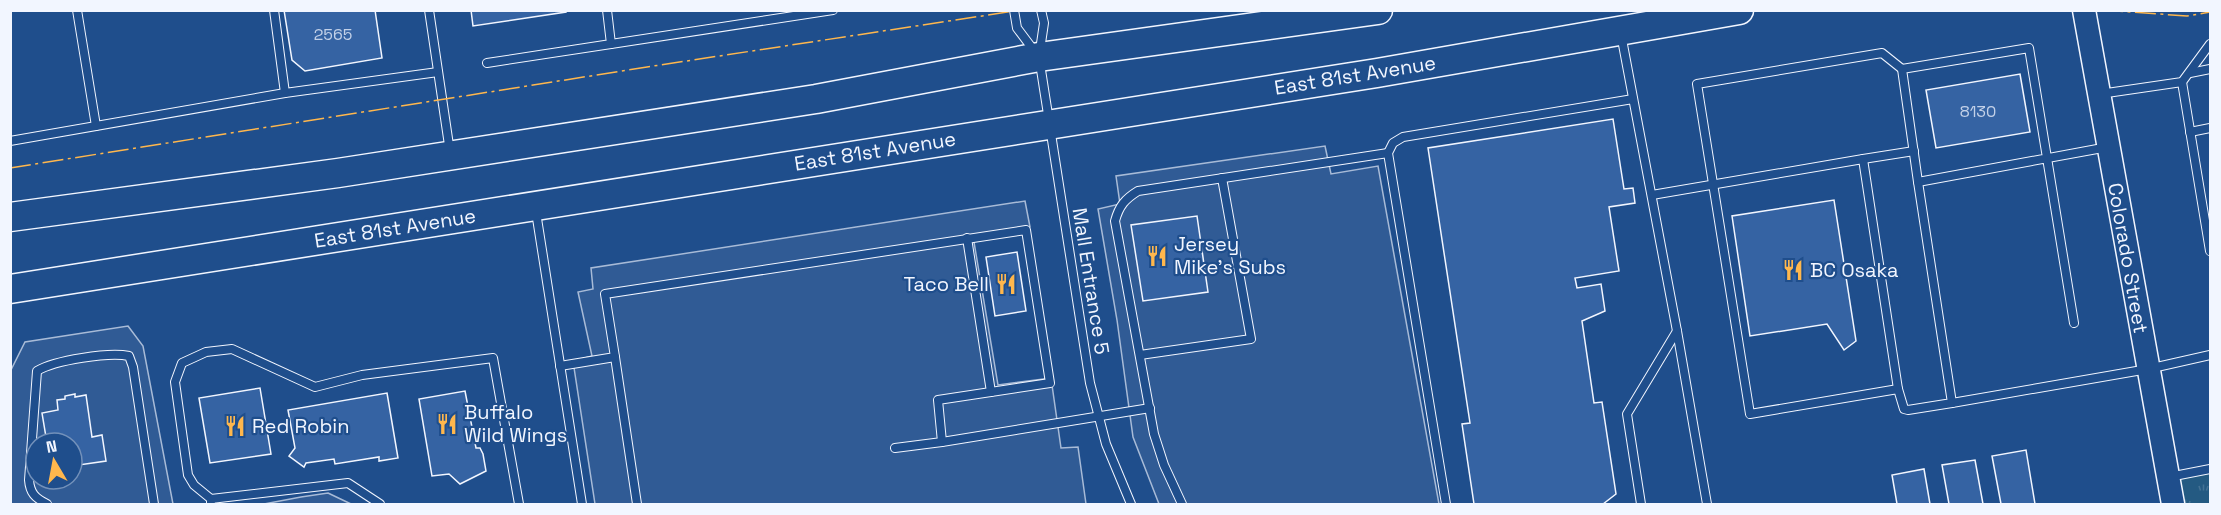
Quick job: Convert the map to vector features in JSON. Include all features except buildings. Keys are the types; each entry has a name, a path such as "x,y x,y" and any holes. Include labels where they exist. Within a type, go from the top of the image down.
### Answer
{"highway":[{"path":"10,217 326,175 816,99 1039,57 1378,10"},
{"name":"East 81st Avenue","path":"10,289 1377,73 1740,10"}],"street":[{"name":"Colorado Street","path":"2084,10 2173,504"}],"lane":[{"path":"77,10 96,126"},
{"path":"274,10 285,93"},
{"path":"429,10 450,156"},
{"path":"607,10 611,44"},
{"path":"487,63 833,10"},
{"name":"Mall Entrance 5","path":"1014,10 1017,28 1039,57"},
{"name":"Mall Entrance 5","path":"1041,10 1044,23 1039,57 1090,383 1098,416 1131,504"},
{"path":"1620,31 1652,195 1707,504"},
{"path":"2099,94 2182,82 2201,54 2211,44"},
{"path":"1902,69 2029,48 2074,323"},
{"path":"1898,389 1750,414 1697,84 1882,53 1902,69 1952,403"},
{"path":"2190,73 2211,69"},
{"path":"10,141 285,93 438,72"},
{"path":"2182,82 2211,250"},
{"path":"1446,504 1388,153 1393,143 1403,137 1634,99"},
{"path":"2190,132 2211,128"},
{"path":"1918,182 2109,147"},
{"path":"1652,195 1914,151"},
{"path":"1182,504 1164,465 1154,434 1116,221 1118,208 1129,196 1138,191 1388,153"},
{"path":"1863,159 1898,389 1904,409 1952,403 2211,356"},
{"path":"1140,355 1251,339 1222,178"},
{"path":"535,205 582,504"},
{"path":"637,504 605,294 1026,230 1050,383 938,400 942,442"},
{"path":"967,238 991,392"},
{"path":"1641,504 1627,414 1677,331"},
{"path":"380,504 348,483 211,502 194,485 188,475 175,382 182,363 206,352 232,349 315,387 362,375 494,358 519,504"},
{"path":"47,504 38,500 30,491 28,480 37,370 47,364 117,354 129,356 133,367 154,504"},
{"path":"560,366 615,357"},
{"path":"895,448 1150,408"},
{"path":"2168,477 2211,469"}],"green space":[{"path":"2210,469 2210,504 2173,504 2168,477"}],"shaded area":[{"path":"1325,146 1331,174 1378,166 1439,504 1159,504 1133,437 1117,320 1098,209 1120,204 1116,176"},
{"path":"1025,201 1030,227 973,236 998,385 1051,378 1061,448 1078,447 1086,504 595,504 573,361 592,356 578,292 593,289 591,268"},
{"path":"128,326 143,346 173,504 11,504 10,372 25,342"},
{"path":"328,493 351,504 264,504 301,497"}],"power":[{"path":"10,168 1021,10"},
{"path":"2102,10 2187,16 2210,12"}],"place":[{"name":"Jersey Mike's Subs","path":"1157,256"},
{"name":"BC Osaka","path":"1793,270"},
{"name":"Taco Bell","path":"1006,284"},
{"name":"Buffalo Wild Wings","path":"447,424"},
{"name":"Red Robin","path":"235,426"}]}
